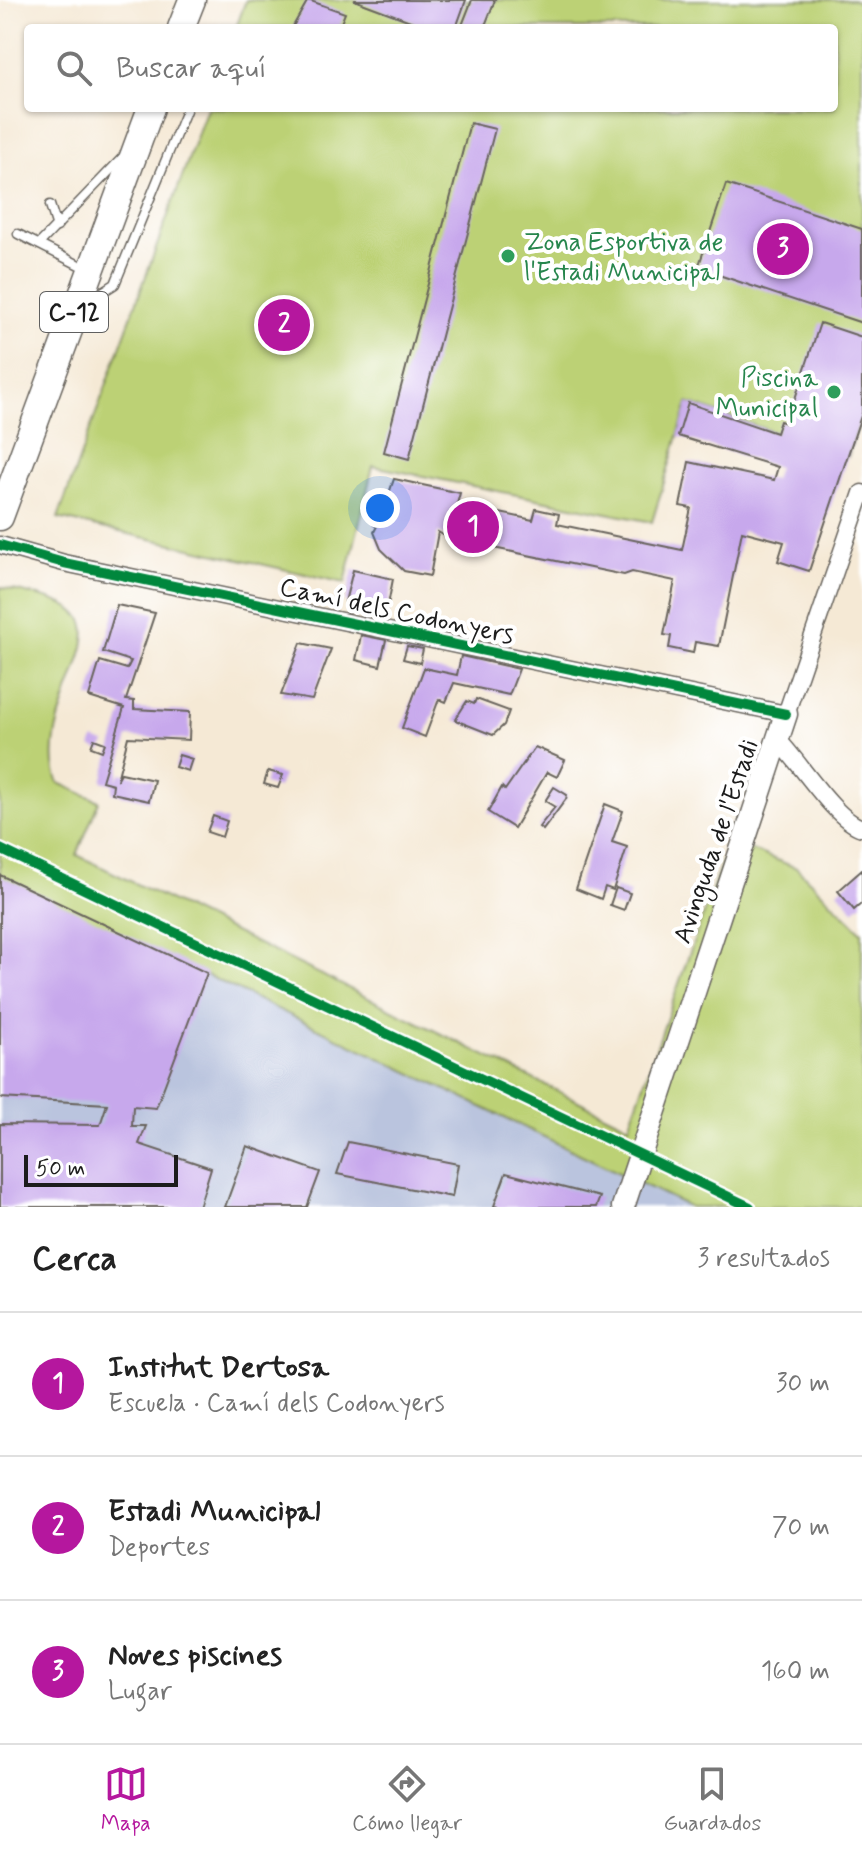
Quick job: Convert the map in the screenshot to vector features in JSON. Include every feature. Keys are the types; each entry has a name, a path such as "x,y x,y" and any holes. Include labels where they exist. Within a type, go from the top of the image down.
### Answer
{"main road":[{"name":"C-12","path":"0,517 150,112"}],"street":[{"name":"Avinguda de l'Estadi","path":"623,1207 862,493"},
{"name":"Camí dels Codonyers","path":"0,545 64,563 786,714"},
{"path":"778,740 840,812 853,825 862,828"}],"lane":[{"path":"74,310 115,284 185,112"},
{"path":"39,244 140,140"},
{"path":"50,205 57,227"},
{"path":"18,234 89,270"}],"shaded area":[{"path":"0,876 631,1180 690,1207 0,1207"}],"green space":[{"name":"Zona Esportiva de l'Estadi Municipal","path":"246,0 853,0 862,3 862,412 848,457 688,403 652,522 373,466 345,583 58,518 206,112 838,112 838,24 237,24"},
{"path":"0,587 64,605 80,617 85,630 83,647 55,737 54,761 59,783 99,801 77,855 629,1126 729,841 797,868 862,932 862,1207 690,1207 0,876"}],"building":[{"path":"308,0 345,13 341,24 294,24"},
{"path":"354,0 466,0 457,24 418,24"},
{"path":"472,0 495,0 486,24 463,24"},
{"path":"470,123 495,129 409,459 384,452"},
{"path":"726,184 862,229 862,323 698,268"},
{"path":"820,323 862,337 862,413 809,571 778,561 784,542 742,531 719,646 695,642 693,653 669,648 671,636 664,635 675,581 632,572 624,575 450,539 438,532 430,576 404,571 381,549 374,532 377,526 374,525 378,507 384,508 394,479 460,493 457,504 533,520 536,509 559,514 557,524 682,550 691,508 680,506 689,462 774,480 778,467 678,436 688,403 776,433 780,421 787,423"},
{"path":"353,570 393,579 387,610 345,602"},
{"path":"117,605 155,613 126,700 134,701 134,709 190,712 189,740 128,737 117,780 121,773 154,780 149,801 112,793 113,784 102,781 124,708 89,697 100,661 127,669 131,661 103,652"},
{"path":"361,635 386,640 380,666 356,660"},
{"path":"301,643 331,649 312,700 281,695"},
{"path":"407,646 423,649 420,663 403,659"},
{"path":"461,656 519,669 509,695 454,683 446,702 439,699 425,737 402,728 424,668 457,675"},
{"path":"476,699 509,711 504,725 493,735 455,720 467,701 474,704"},
{"path":"94,739 105,743 102,751 91,747"},
{"path":"535,747 565,760 557,777 547,772 514,828 488,812 502,787 505,790"},
{"path":"179,755 192,759 188,771 175,767"},
{"path":"268,771 283,775 278,788 264,784"},
{"path":"554,787 567,795 566,799 543,830 539,827 555,807 545,801"},
{"path":"605,804 623,811 612,842 627,847 613,890 605,887 601,899 576,889"},
{"path":"213,816 227,821 222,837 207,832"},
{"path":"862,870 862,903 854,910 838,891"},
{"path":"0,875 207,973 156,1108 133,1106 132,1126 146,1126 139,1144 211,1168 199,1207 0,1207 0,1124 100,1125 107,1104 0,1098"},
{"path":"616,888 630,893 624,910 610,905"},
{"path":"348,1142 458,1164 452,1197 337,1174"},
{"path":"247,1146 320,1172 307,1207 225,1207"},
{"path":"506,1173 600,1197 596,1207 494,1206"}],"cycle path":[{"path":"0,545 64,563 786,714"},
{"path":"0,849 750,1207"}],"place":[{"name":"Noves piscines","path":"783,249"},
{"name":"Zona Esportiva de l'Estadi Municipal","path":"508,256"},
{"name":"Estadi Municipal","path":"284,325"},
{"name":"Piscina Municipal","path":"834,392"},
{"name":"Institut Dertosa","path":"473,527"}]}
